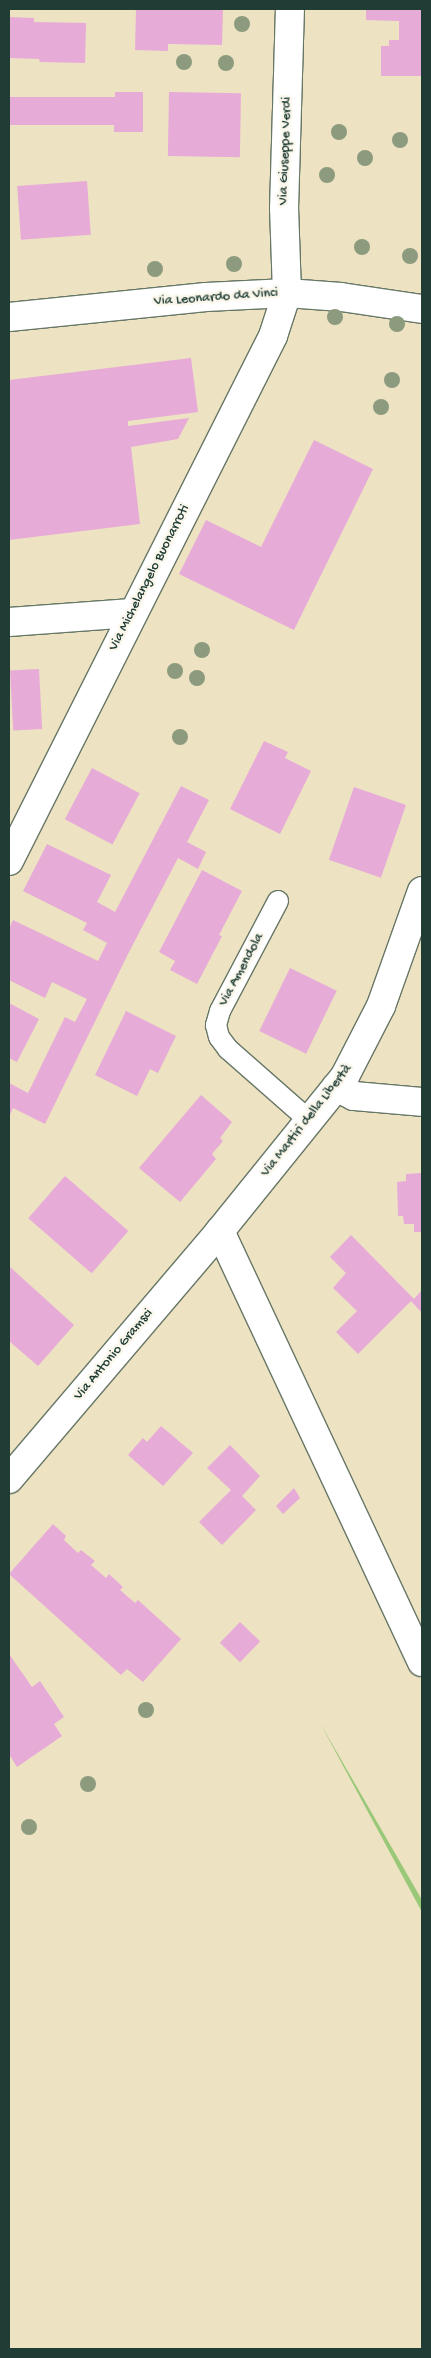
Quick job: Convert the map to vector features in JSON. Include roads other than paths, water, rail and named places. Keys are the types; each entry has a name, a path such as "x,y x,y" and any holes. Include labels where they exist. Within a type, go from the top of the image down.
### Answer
{"street":[{"name":"Via Giuseppe Verdi","path":"287,293 284,209 290,9"},
{"name":"Via Leonardo da Vinci","path":"9,317 206,296 287,293 422,309"},
{"name":"Via Michelangelo Buonarroti","path":"9,861 132,613 273,336 287,293"},
{"path":"9,622 132,613"},
{"name":"Via Martiri della Libertà","path":"220,1231 310,1121 336,1087 362,1046 381,1006 422,891"},
{"path":"336,1087 354,1096 422,1102"},
{"path":"220,1231 422,1662"},
{"name":"Via Antonio Gramsci","path":"9,1479 220,1231"}],"lane":[{"name":"Via Amendola","path":"278,901 220,1012 216,1025 219,1037 228,1049 310,1121"}]}
